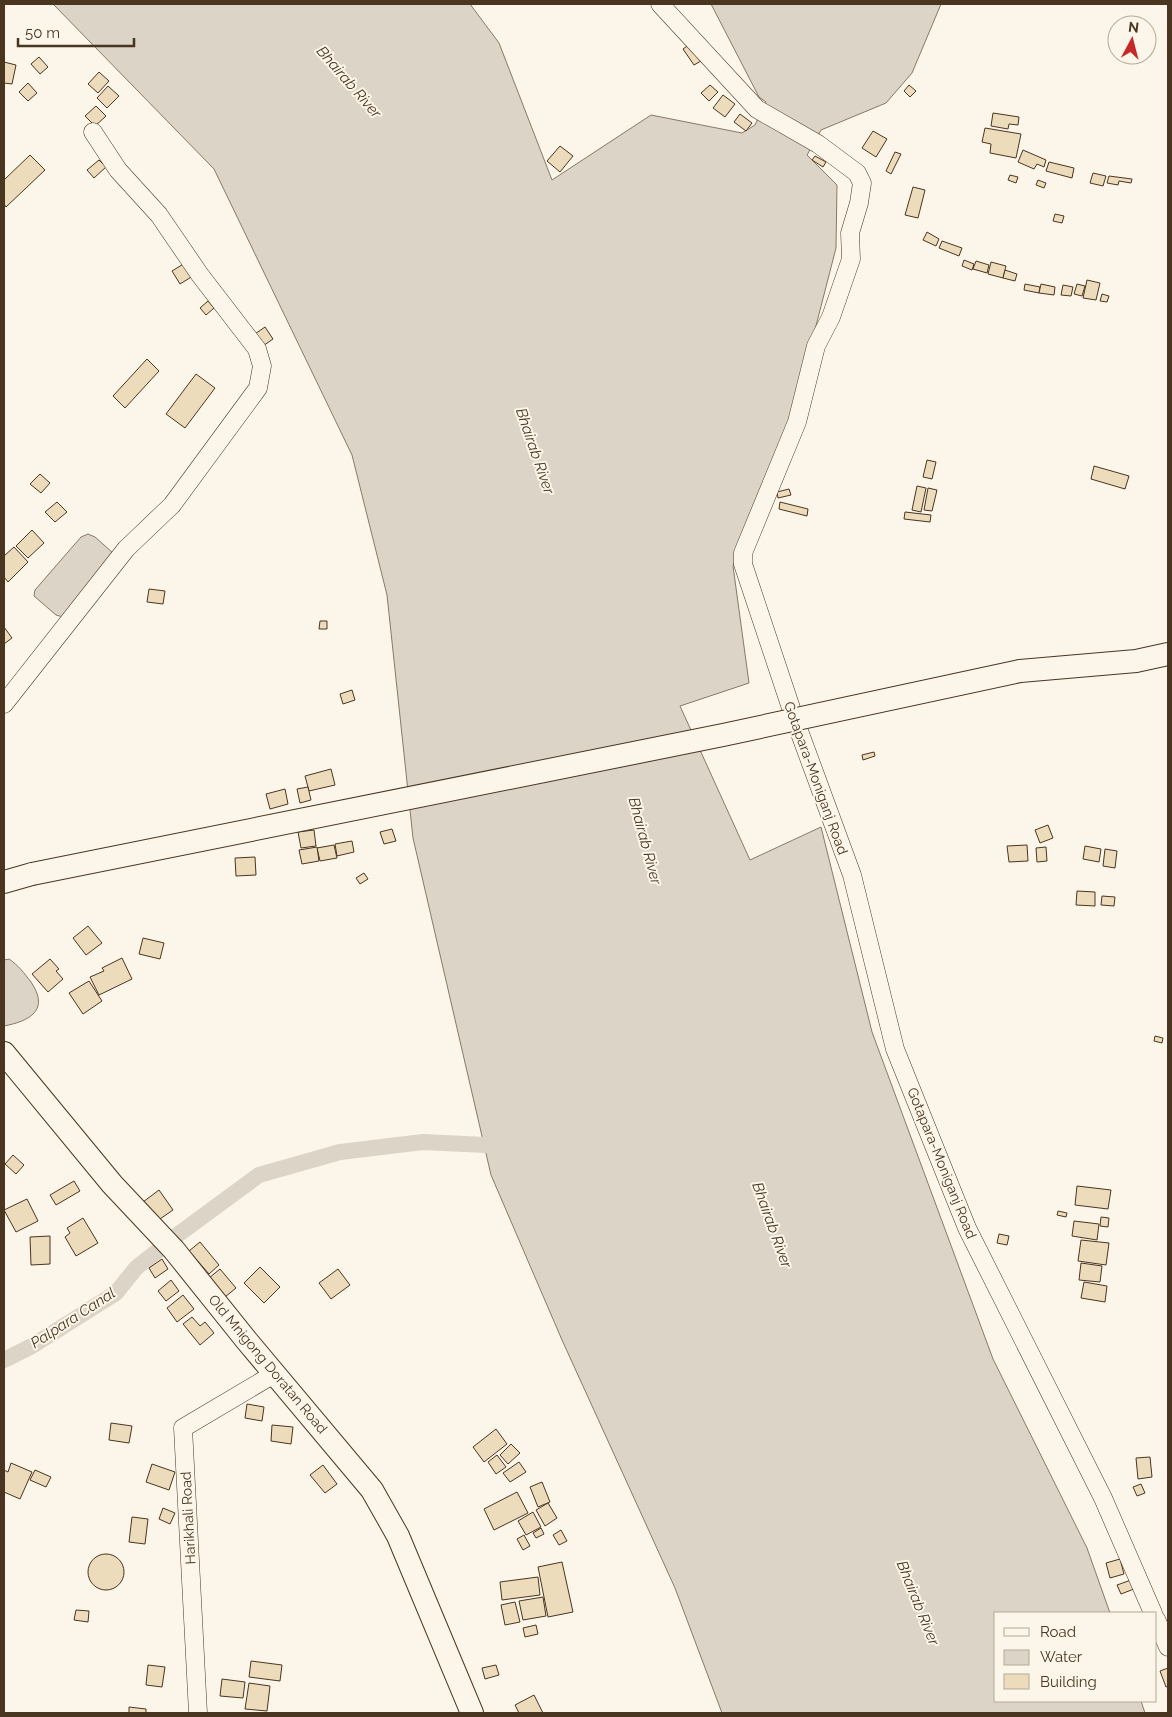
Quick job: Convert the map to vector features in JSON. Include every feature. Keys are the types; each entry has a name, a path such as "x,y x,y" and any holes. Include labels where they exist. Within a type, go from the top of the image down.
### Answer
{"main road":[{"path":"4,882 32,874 723,735 1020,671 1136,661 1168,654"},
{"name":"Old Mnigong Doratan Road","path":"4,1053 112,1184 174,1250 274,1374 372,1490 398,1536 472,1713"}],"street":[{"name":"Gotapara-Moniganj Road","path":"660,4 757,109 818,144 857,172 862,183 859,203 850,233 851,259 830,317 816,346 797,422 743,553 743,564 795,720 852,876 895,1049 967,1228 1103,1498 1153,1612"},
{"path":"4,704 126,549 172,505 258,388 262,366 257,349 200,275 159,214 118,170 93,132"},
{"name":"Harikhali Road","path":"198,1713 183,1428 274,1374"},
{"path":"1157,1621 1168,1647"}],"water":[{"name":"Bhairab River","path":"53,4 470,4 499,43 552,180 651,115 742,133 755,125 766,102 759,97 711,4 941,4 912,73 886,103 821,130 807,155 837,185 836,248 783,454 733,566 749,683 680,706 750,860 821,827 872,1032 993,1359 1087,1548 1110,1612 994,1612 994,1702 1141,1702 1145,1713 722,1713 675,1588 562,1340 491,1175 413,838 387,595 352,455 214,169"},
{"path":"88,534 95,537 113,553 63,617 56,615 34,596 35,590 81,537"},
{"path":"9,959 19,967 31,982 36,992 38,1007 34,1013 22,1021 4,1026 4,960"}],"building":[{"path":"690,44 701,61 694,65 683,49"},
{"path":"39,57 48,67 40,74 31,64"},
{"path":"4,62 16,65 12,84 4,83"},
{"path":"99,72 109,81 98,93 88,84"},
{"path":"28,83 37,93 28,101 19,92"},
{"path":"710,85 718,92 709,101 701,93"},
{"path":"909,85 916,91 910,97 904,91"},
{"path":"108,86 119,96 107,108 97,98"},
{"path":"723,95 735,104 725,117 713,108"},
{"path":"96,106 106,116 95,126 85,116"},
{"path":"993,113 1019,117 1018,125 1009,124 1008,129 991,126"},
{"path":"740,114 752,123 746,131 734,122"},
{"path":"985,128 1021,134 1016,158 990,153 991,144 982,142"},
{"path":"873,131 887,139 876,157 862,148"},
{"path":"560,146 573,156 560,172 547,161"},
{"path":"1023,150 1046,160 1044,167 1037,164 1034,169 1018,162"},
{"path":"895,152 901,154 891,174 886,171"},
{"path":"30,155 45,170 6,207 4,204 4,180"},
{"path":"815,156 826,162 823,167 812,160"},
{"path":"99,160 106,167 94,178 87,170"},
{"path":"1049,162 1074,168 1072,178 1046,171"},
{"path":"1093,173 1106,176 1103,186 1090,183"},
{"path":"1010,175 1018,177 1016,183 1008,180"},
{"path":"1109,176 1132,179 1131,183 1119,181 1118,185 1107,183"},
{"path":"1038,180 1046,183 1044,188 1036,185"},
{"path":"913,187 925,190 918,218 905,215"},
{"path":"1055,214 1064,216 1062,223 1053,221"},
{"path":"927,232 939,239 936,246 923,240"},
{"path":"942,241 962,248 959,256 939,248"},
{"path":"964,260 974,264 972,270 962,266"},
{"path":"976,261 989,265 987,273 973,269"},
{"path":"991,262 1006,266 1003,278 988,274"},
{"path":"185,263 193,276 180,284 172,271"},
{"path":"1005,270 1017,274 1015,281 1003,278"},
{"path":"1087,280 1100,283 1096,300 1083,298"},
{"path":"1025,284 1040,287 1039,293 1024,290"},
{"path":"1041,284 1055,287 1054,295 1039,293"},
{"path":"1077,284 1085,286 1082,296 1074,294"},
{"path":"1063,285 1073,287 1071,296 1061,295"},
{"path":"1102,294 1109,296 1107,302 1100,301"},
{"path":"208,301 214,308 206,315 200,308"},
{"path":"265,327 273,339 260,348 252,336"},
{"path":"147,359 159,371 125,408 113,396"},
{"path":"196,374 215,388 185,428 166,414"},
{"path":"927,460 936,462 932,479 923,477"},
{"path":"1094,466 1129,476 1125,489 1091,479"},
{"path":"40,474 50,483 41,493 30,484"},
{"path":"917,486 926,488 921,512 912,510"},
{"path":"928,488 937,490 932,511 924,510"},
{"path":"789,489 791,495 778,498 777,492"},
{"path":"57,502 67,512 55,522 45,512"},
{"path":"780,502 808,509 807,516 779,509"},
{"path":"905,512 931,515 930,522 904,519"},
{"path":"32,530 44,543 28,558 16,546"},
{"path":"14,547 28,562 8,582 4,577 4,556"},
{"path":"149,589 165,591 163,604 147,602"},
{"path":"320,621 327,621 327,629 319,629"},
{"path":"4,627 12,638 4,644"},
{"path":"352,690 355,700 343,704 340,694"},
{"path":"874,752 875,756 863,760 862,755"},
{"path":"331,769 335,785 309,791 305,776"},
{"path":"308,787 311,800 300,803 297,789"},
{"path":"285,789 288,804 270,809 266,794"},
{"path":"1048,825 1053,838 1040,843 1035,830"},
{"path":"392,829 396,841 384,844 380,832"},
{"path":"314,830 316,846 301,848 298,832"},
{"path":"352,841 354,852 337,856 335,844"},
{"path":"334,845 337,858 320,861 317,848"},
{"path":"1027,845 1028,861 1009,862 1007,846"},
{"path":"1085,846 1101,849 1099,862 1083,859"},
{"path":"317,847 319,861 302,864 299,850"},
{"path":"1046,847 1047,861 1037,862 1036,848"},
{"path":"1105,849 1117,851 1115,868 1103,866"},
{"path":"255,857 256,875 236,876 235,858"},
{"path":"364,873 368,879 360,884 356,878"},
{"path":"1077,891 1095,892 1095,906 1076,905"},
{"path":"1102,896 1115,897 1114,906 1101,905"},
{"path":"88,926 102,943 86,955 73,938"},
{"path":"143,938 164,943 160,959 139,954"},
{"path":"122,958 132,979 99,995 90,977 104,971 102,968"},
{"path":"50,959 59,969 56,971 63,979 48,992 32,974"},
{"path":"89,981 102,1001 83,1014 69,993"},
{"path":"1155,1036 1163,1038 1162,1043 1154,1041"},
{"path":"13,1155 24,1165 16,1174 5,1164"},
{"path":"74,1181 80,1191 56,1205 50,1195"},
{"path":"1077,1186 1111,1190 1108,1209 1075,1205"},
{"path":"159,1190 173,1210 157,1221 143,1202"},
{"path":"27,1199 38,1221 16,1232 4,1210"},
{"path":"1058,1211 1067,1213 1066,1217 1057,1215"},
{"path":"1101,1217 1109,1218 1108,1227 1100,1226"},
{"path":"83,1218 98,1243 76,1256 65,1237 70,1233 67,1228"},
{"path":"1074,1221 1099,1224 1097,1240 1072,1236"},
{"path":"999,1234 1009,1236 1007,1245 997,1243"},
{"path":"50,1236 50,1264 31,1265 30,1237"},
{"path":"1081,1240 1109,1243 1106,1265 1078,1261"},
{"path":"200,1242 219,1265 209,1274 189,1251"},
{"path":"162,1259 168,1269 155,1278 149,1268"},
{"path":"1081,1263 1102,1266 1100,1282 1079,1280"},
{"path":"260,1267 280,1287 264,1303 244,1283"},
{"path":"220,1269 236,1288 225,1297 209,1278"},
{"path":"338,1269 350,1285 331,1299 319,1283"},
{"path":"171,1280 179,1291 166,1301 158,1291"},
{"path":"1084,1282 1107,1286 1105,1302 1081,1298"},
{"path":"183,1295 194,1309 177,1322 167,1308"},
{"path":"192,1317 200,1326 205,1322 214,1333 200,1345 183,1324"},
{"path":"247,1404 264,1407 262,1421 245,1418"},
{"path":"111,1423 132,1426 129,1443 109,1440"},
{"path":"272,1425 293,1427 291,1444 271,1441"},
{"path":"496,1429 507,1444 484,1462 473,1447"},
{"path":"511,1444 520,1453 508,1464 500,1455"},
{"path":"497,1455 506,1467 496,1474 488,1462"},
{"path":"1150,1457 1152,1477 1138,1479 1136,1458"},
{"path":"519,1462 526,1472 510,1482 503,1473"},
{"path":"11,1463 32,1472 20,1499 4,1492 4,1470 8,1472"},
{"path":"152,1464 175,1472 169,1490 146,1482"},
{"path":"323,1465 337,1484 325,1493 310,1475"},
{"path":"35,1470 51,1477 46,1487 30,1480"},
{"path":"542,1482 550,1502 538,1507 530,1487"},
{"path":"1141,1484 1145,1493 1137,1496 1133,1487"},
{"path":"517,1492 528,1513 494,1530 484,1509"},
{"path":"548,1503 557,1518 545,1526 536,1510"},
{"path":"163,1508 175,1513 170,1524 159,1519"},
{"path":"533,1512 541,1527 526,1535 518,1521"},
{"path":"132,1517 148,1519 145,1544 129,1542"},
{"path":"541,1528 544,1534 536,1538 533,1533"},
{"path":"561,1530 567,1541 559,1545 553,1535"},
{"path":"524,1535 530,1546 523,1550 517,1539"},
{"path":"106,1554 113,1555 119,1559 123,1565 123,1579 119,1585 113,1589 106,1590 99,1589 93,1585 89,1579 88,1572 89,1565 93,1559 99,1555"},
{"path":"1120,1559 1124,1574 1110,1578 1106,1563"},
{"path":"562,1562 573,1612 548,1617 538,1567"},
{"path":"538,1577 540,1595 502,1600 500,1582"},
{"path":"1131,1580 1134,1589 1121,1594 1117,1585"},
{"path":"543,1597 546,1616 523,1620 519,1601"},
{"path":"515,1602 520,1622 505,1625 501,1605"},
{"path":"76,1610 89,1611 88,1622 74,1620"},
{"path":"536,1625 538,1634 525,1637 523,1628"},
{"path":"251,1661 282,1665 280,1681 249,1677"},
{"path":"148,1665 165,1667 162,1687 146,1685"},
{"path":"496,1665 499,1675 485,1679 482,1668"},
{"path":"1168,1668 1168,1686 1166,1687 1160,1671"},
{"path":"222,1679 245,1682 243,1698 220,1696"},
{"path":"249,1683 270,1686 267,1711 245,1709"},
{"path":"534,1695 543,1713 519,1713 515,1705"},
{"path":"129,1707 146,1709 146,1713 129,1713"}],"waterway":[{"path":"176,1236 259,1175 340,1152 423,1142 506,1146"},
{"name":"Palpara Canal","path":"4,1360 32,1346 116,1293 136,1268 160,1249"}]}
